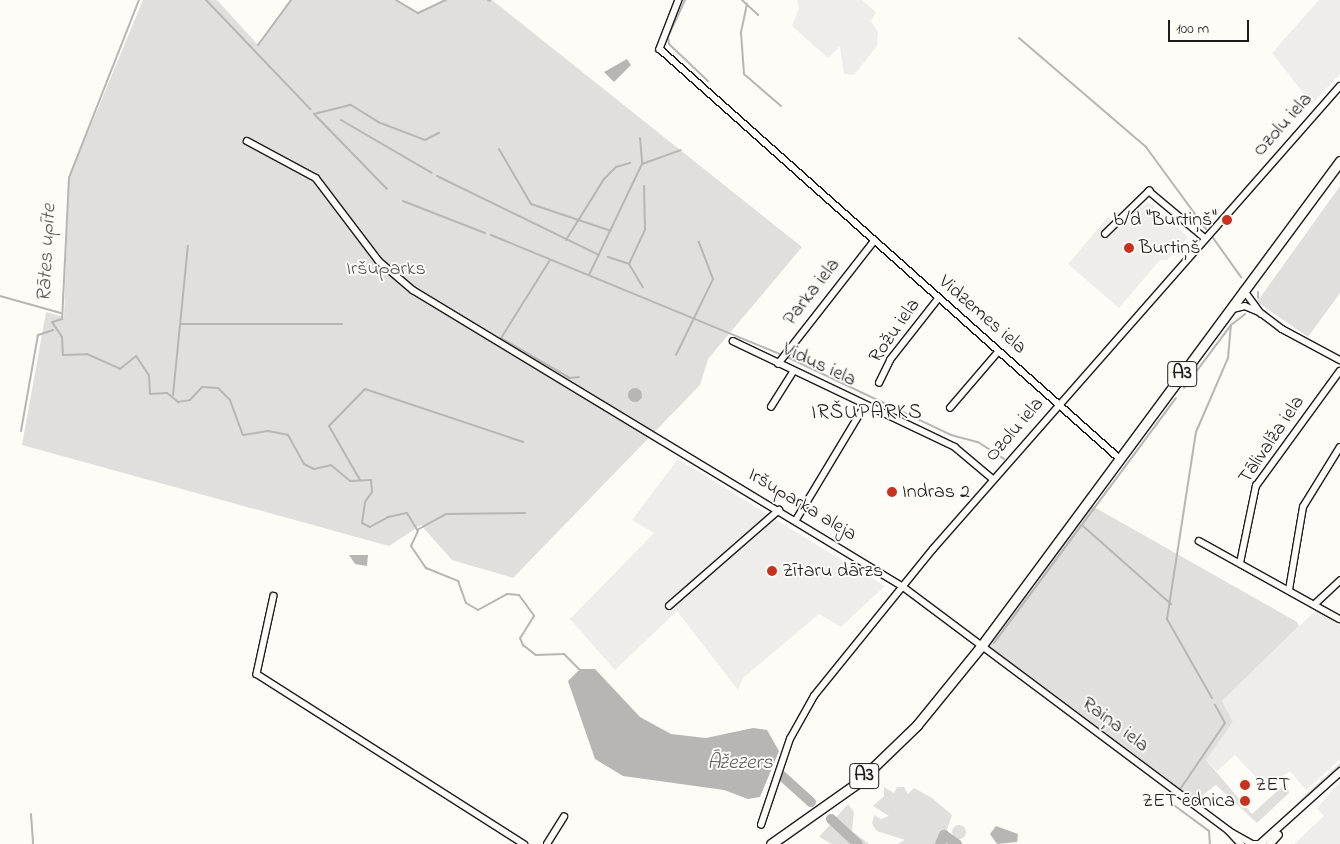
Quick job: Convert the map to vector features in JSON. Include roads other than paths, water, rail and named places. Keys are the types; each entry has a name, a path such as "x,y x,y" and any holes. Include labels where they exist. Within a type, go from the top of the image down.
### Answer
{"highway":[{"name":"A3","path":"771,844 823,809 902,740 982,645 1340,162"}],"main road":[{"path":"1251,844 1261,843 1282,827 1340,771"},
{"path":"1269,844 1282,827"}],"street":[{"name":"Vidzemes iela","path":"679,0 660,49 823,198 1119,458"},
{"name":"Ozolu iela","path":"761,825 790,739 814,696 902,586 993,479 1340,86"},
{"name":"Iršuparka aleja","path":"247,141 316,178 379,261 405,284 902,586 982,645"},
{"path":"1105,234 1149,191 1205,238"},
{"name":"Parka iela","path":"778,364 874,241"},
{"path":"1244,290 1261,313"},
{"name":"Rožu iela","path":"879,383 890,360 938,299"},
{"path":"1228,312 1242,305 1261,313 1340,360"},
{"name":"Vidus iela","path":"733,341 793,372 955,447 993,479"},
{"path":"950,408 998,352"},
{"name":"Tālivalža iela","path":"1240,563 1256,486 1340,371"},
{"path":"771,407 793,372"},
{"path":"796,520 865,405"},
{"path":"1289,590 1303,507 1340,447"},
{"path":"669,606 779,510"},
{"path":"1199,541 1316,603 1340,619"},
{"path":"1316,603 1340,581"},
{"path":"274,596 257,674 524,844"},
{"name":"Raiņa iela","path":"982,645 1229,831 1251,844"},
{"path":"547,844 564,817"},
{"name":"Raiņa iela","path":"1229,831 1241,844"}],"water":[{"path":"627,59 631,65 614,82 604,72"},
{"path":"632,388 638,388 642,395 638,402 632,402 628,398 628,392"},
{"path":"349,555 368,555 367,566 355,564"},
{"name":"Āžezers","path":"580,669 595,669 640,717 671,734 706,738 753,728 767,730 779,751 760,797 748,799 724,790 623,776 595,759 568,681"},
{"path":"996,826 1018,834 1017,842 997,844 990,834"}],"waterway":[{"name":"Rātes upīte","path":"139,0 69,178 62,319 52,322 62,337 63,355 87,354 120,369 136,356 149,375 150,394 167,393 178,402 190,400 202,387 218,388 230,400 243,435 268,431 288,435 304,464 314,469 331,465 350,481 371,480 372,492 365,502 362,523 370,527 388,517 407,513 418,531 411,546 426,568 458,581 466,603 478,610 507,594 519,595 534,616 520,638 523,645 536,655 564,654 581,671"},
{"path":"206,0 310,109"},
{"path":"258,45 291,0"},
{"path":"396,0 418,13 446,0"},
{"path":"685,0 668,37 669,44 708,81"},
{"path":"742,0 758,15"},
{"path":"747,4 741,33 744,74 781,106"},
{"path":"1019,38 1146,147 1206,229"},
{"path":"387,189 314,114 351,105 378,122 425,140 439,133"},
{"path":"341,120 432,173"},
{"path":"640,138 642,163"},
{"path":"499,149 531,204 611,231"},
{"path":"589,275 642,164 681,150"},
{"path":"566,240 604,179 616,167 630,163"},
{"path":"437,176 599,255"},
{"path":"629,264 645,230 644,186"},
{"path":"403,201 485,233"},
{"path":"491,235 780,354"},
{"path":"1211,235 1241,277"},
{"path":"676,355 713,279 699,242"},
{"path":"173,395 188,246"},
{"path":"608,257 629,264 643,287"},
{"path":"550,260 501,338 570,378 579,377"},
{"path":"1258,292 1258,298"},
{"path":"0,296 61,313"},
{"path":"1184,388 1231,325 1245,314"},
{"path":"181,324 342,324"},
{"path":"1212,698 1167,619 1196,432 1228,358 1231,325"},
{"path":"21,431 38,335 53,330"},
{"path":"787,357 951,435 978,442 1004,459"},
{"path":"360,480 329,426 365,389 523,442"},
{"path":"994,643 1176,398"},
{"path":"417,530 446,514 525,513"},
{"path":"1083,526 1171,604"},
{"path":"1181,788 1225,723 1215,705"},
{"name":"Rātes upīte","path":"782,776 811,802"},
{"path":"1171,803 1209,831 1210,844"},
{"path":"31,814 33,844"},
{"name":"Rātes upīte","path":"831,819 858,844"},
{"name":"Rātes upīte","path":"940,844 944,835 957,844"}],"place":[{"name":"b/d \"Burtiņš\"","path":"1227,220"},
{"name":"Burtiņš","path":"1129,248"},
{"name":"Indras 2","path":"892,492"},
{"name":"Zītaru dārzs","path":"772,571"},
{"name":"ZET","path":"1245,785"},
{"name":"ZET ēdnica","path":"1245,801"}],"district":[{"name":"IRŠUPARKS","path":"867,413"}],"park label":[{"name":"Iršuparks","path":"386,269"}]}
